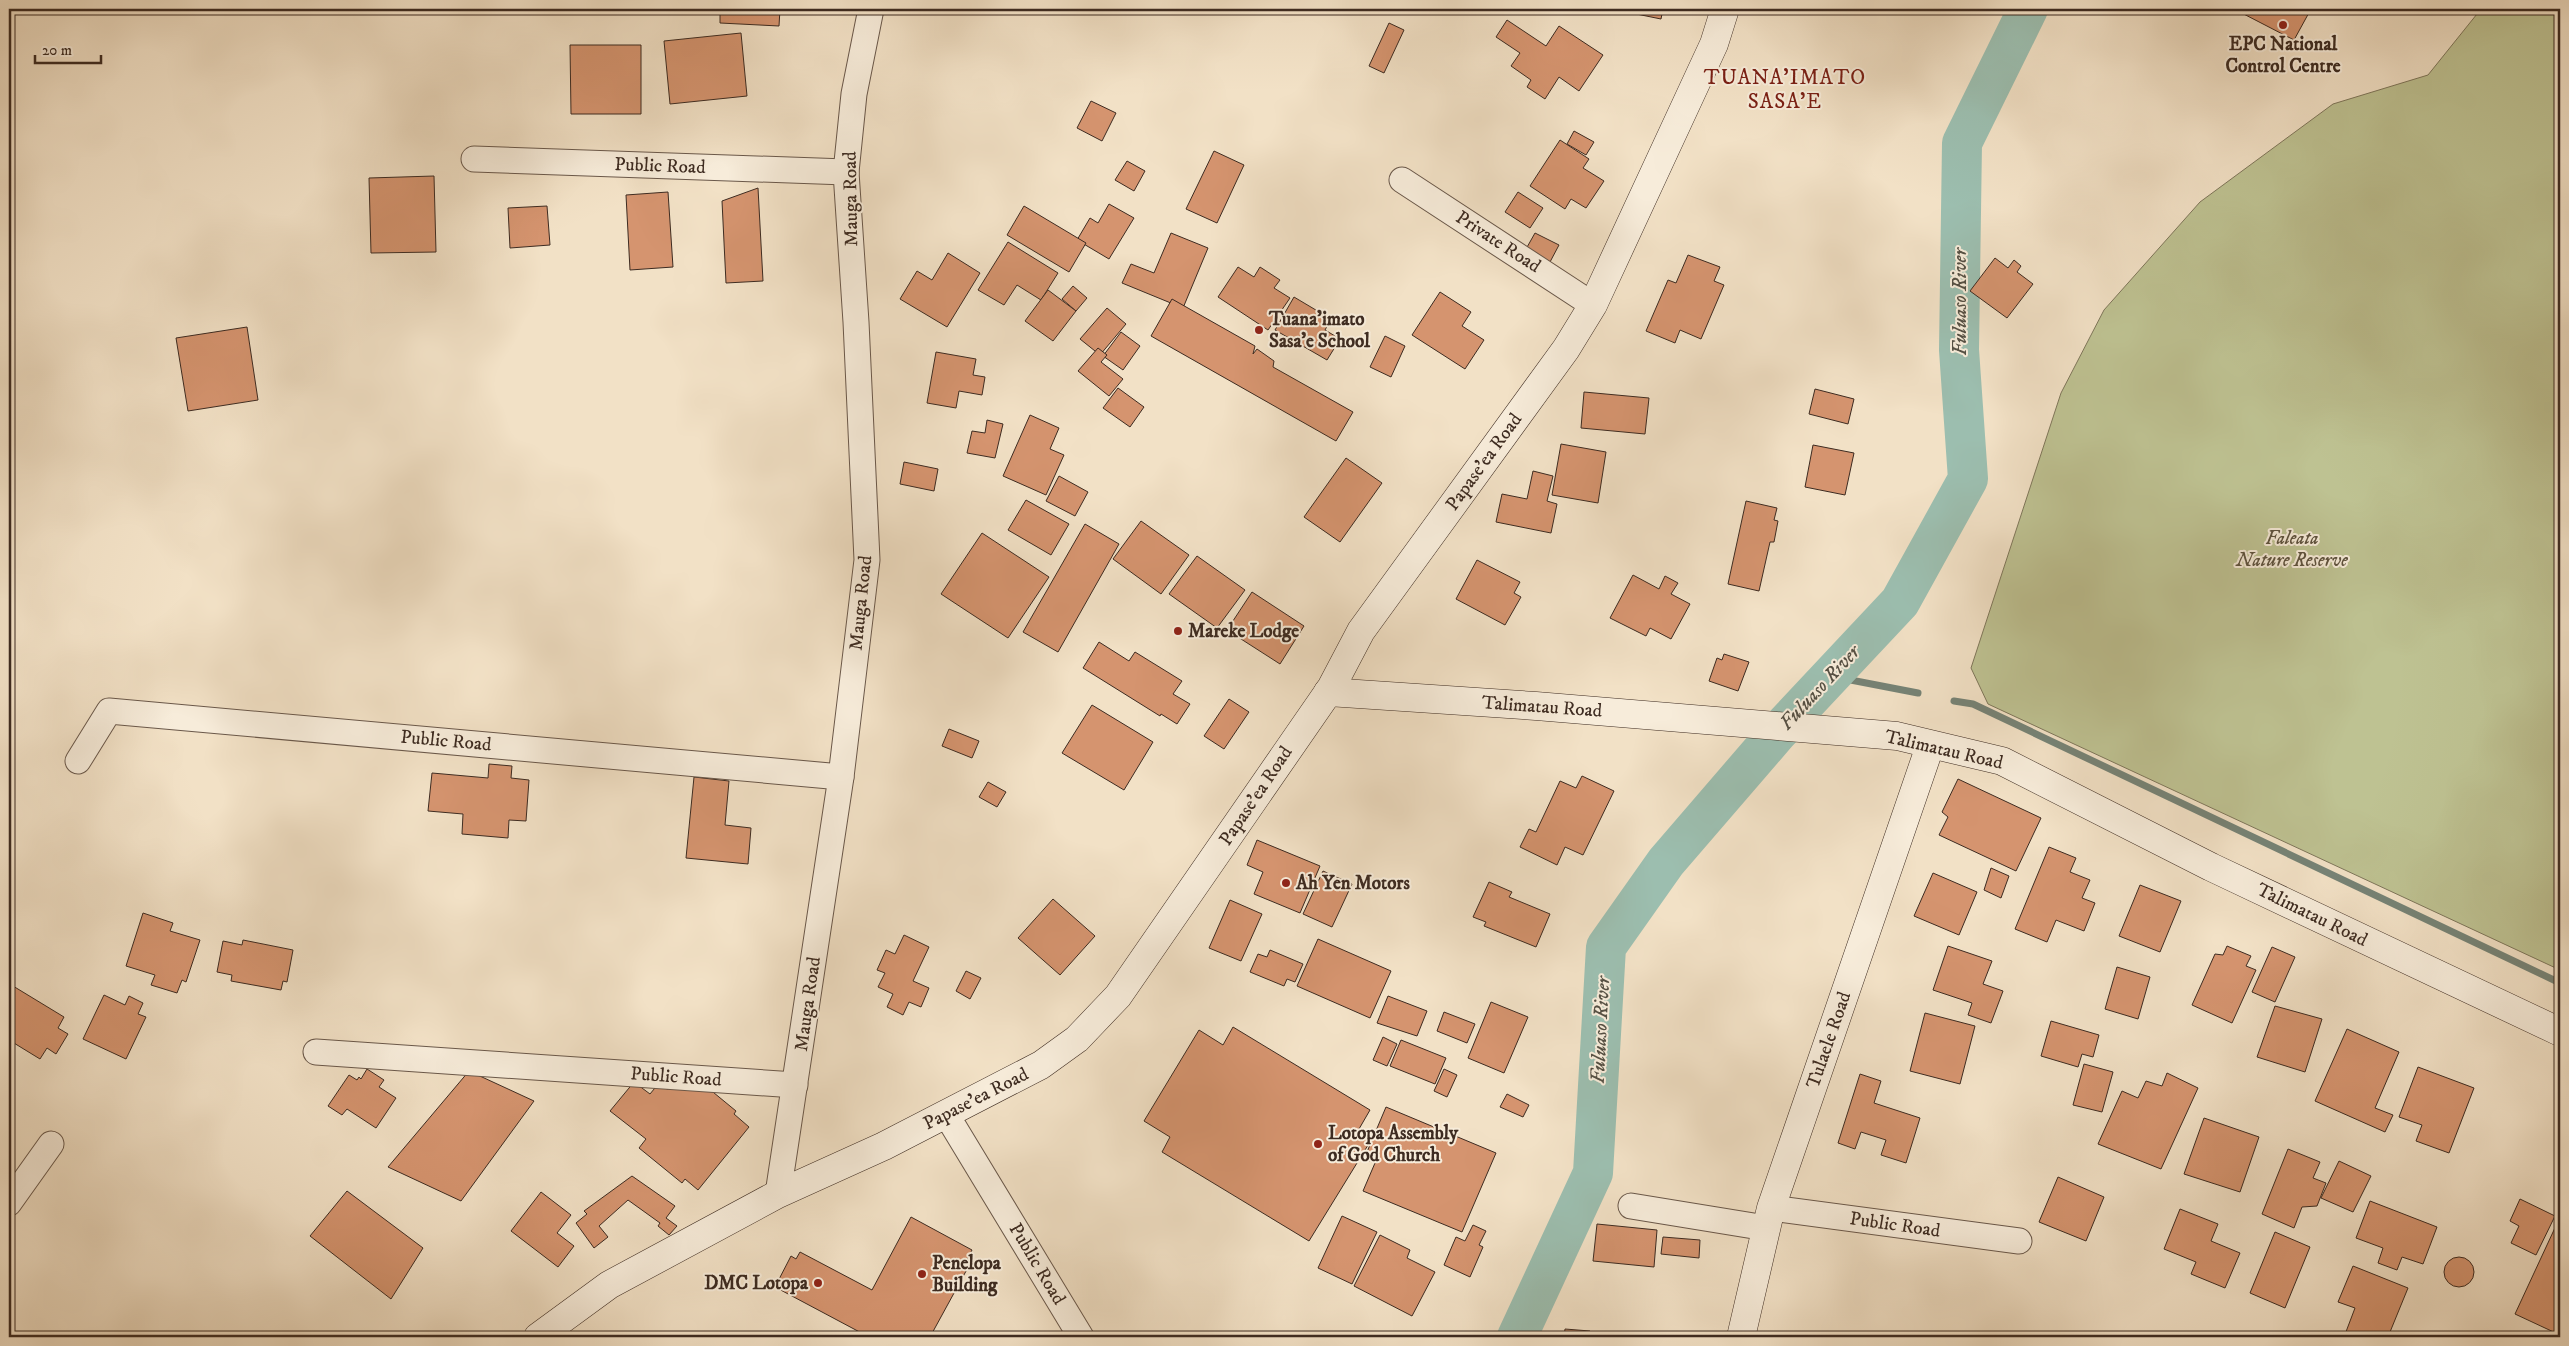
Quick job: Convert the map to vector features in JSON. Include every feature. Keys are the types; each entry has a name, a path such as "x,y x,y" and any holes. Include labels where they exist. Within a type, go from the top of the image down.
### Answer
{"main road":[{"name":"Papase'ea Road","path":"538,1337 609,1285 778,1194 884,1146 1041,1066 1077,1039 1118,996 1328,692 1362,631 1566,348 1593,305 1714,44 1725,9"},
{"name":"Talimatau Road","path":"1328,692 1536,706 1897,736 1930,746 2002,761 2272,896 2560,1032"},
{"name":"Tulaele Road","path":"1741,1337 1769,1218 1930,746"}],"street":[{"name":"Mauga Road","path":"778,1194 841,777 867,560 856,322 846,172 854,94 871,9"},
{"name":"Public Road","path":"474,159 846,172"},
{"name":"Private Road","path":"1402,180 1593,305"},
{"name":"Public Road","path":"78,761 109,711 841,777"},
{"name":"Public Road","path":"316,1052 795,1085"},
{"name":"Public Road","path":"946,1114 1081,1337"},
{"path":"9,1204 51,1144"},
{"name":"Public Road","path":"1631,1206 2019,1241"}],"green space":[{"name":"Faleata Nature Reserve","path":"2481,9 2560,9 2560,970 1988,704 1971,668 2061,393 2104,310 2200,202 2333,104 2428,75"}],"building":[{"path":"720,9 780,9 779,26 720,23"},
{"path":"1612,9 1663,9 1661,19"},
{"name":"EPC National Control Centre","path":"2234,9 2311,9 2294,40"},
{"path":"1507,20 1546,46 1559,26 1603,55 1579,91 1559,77 1545,99 1527,87 1531,80 1511,66 1520,53 1496,37"},
{"path":"1389,23 1404,30 1384,73 1369,66"},
{"path":"741,33 747,96 670,104 664,41"},
{"path":"570,45 641,45 641,114 571,114"},
{"path":"1091,101 1116,113 1102,141 1077,128"},
{"path":"1574,131 1594,142 1586,155 1567,144"},
{"path":"1560,140 1589,159 1583,168 1604,181 1586,208 1571,199 1565,209 1530,186"},
{"path":"1214,151 1244,165 1217,223 1186,209"},
{"path":"1127,161 1145,171 1134,191 1115,180"},
{"path":"434,176 436,252 371,253 369,178"},
{"path":"758,188 763,281 726,283 722,201"},
{"path":"668,192 673,267 630,270 626,195"},
{"path":"1518,192 1543,208 1530,228 1505,212"},
{"path":"1109,204 1134,218 1109,259 1077,240 1090,218 1098,223"},
{"path":"547,206 550,245 510,248 508,208"},
{"path":"1024,206 1086,243 1069,272 1007,235"},
{"path":"1171,233 1208,248 1183,308 1122,283 1131,264 1154,273"},
{"path":"1535,233 1559,245 1550,262 1526,249"},
{"path":"1008,242 1058,273 1041,300 1017,285 1004,305 978,290"},
{"path":"948,253 980,273 947,327 900,299 917,271 932,280"},
{"path":"1688,255 1720,267 1714,281 1724,285 1701,339 1680,330 1675,343 1646,331 1668,280 1676,283"},
{"path":"1995,258 2008,268 2014,260 2021,266 2017,272 2033,284 2007,318 1970,291"},
{"path":"1238,267 1254,277 1260,267 1280,280 1274,288 1290,298 1268,330 1218,297"},
{"path":"1073,286 1087,298 1076,311 1062,299"},
{"path":"1048,290 1076,311 1053,341 1025,321"},
{"path":"1440,292 1471,312 1462,326 1484,340 1465,369 1412,335"},
{"path":"1294,297 1331,319 1325,330 1340,339 1327,360 1275,330"},
{"path":"1172,299 1255,346 1253,354 1257,349 1274,361 1273,367 1353,412 1336,441 1151,336"},
{"path":"1107,308 1126,324 1100,355 1080,339"},
{"path":"247,327 258,400 188,411 176,338"},
{"path":"1121,332 1140,346 1123,370 1103,356"},
{"path":"1385,336 1405,346 1391,377 1370,367"},
{"path":"1098,348 1107,355 1101,362 1123,379 1109,396 1078,371"},
{"path":"936,352 976,359 973,375 985,377 982,395 959,391 956,408 927,403"},
{"path":"1118,388 1144,407 1130,427 1103,408"},
{"path":"1815,389 1854,399 1848,424 1809,414"},
{"path":"1584,392 1649,398 1645,434 1581,428"},
{"path":"1030,415 1059,428 1050,449 1064,455 1046,495 1003,476"},
{"path":"987,420 1003,424 995,458 967,453 972,431 985,433"},
{"path":"1561,444 1606,452 1598,503 1552,495"},
{"path":"1813,445 1854,453 1845,495 1805,487"},
{"path":"1346,458 1382,483 1340,542 1304,517"},
{"path":"904,462 938,469 934,491 900,484"},
{"path":"1533,471 1553,476 1547,501 1557,504 1551,533 1496,522 1502,494 1527,499"},
{"path":"1059,476 1088,492 1075,516 1046,501"},
{"path":"1026,500 1069,524 1051,555 1008,530"},
{"path":"1746,501 1777,508 1774,520 1778,521 1774,542 1770,542 1759,591 1728,584"},
{"path":"1141,521 1189,555 1161,594 1113,559"},
{"path":"1085,524 1119,544 1058,652 1023,632"},
{"path":"982,533 1049,577 1008,638 941,594"},
{"path":"1197,556 1245,590 1217,628 1169,594"},
{"path":"1477,560 1520,582 1514,593 1521,597 1505,625 1456,599"},
{"path":"1633,575 1659,589 1665,576 1678,583 1671,594 1690,604 1671,639 1650,628 1646,636 1610,618"},
{"path":"1252,592 1304,626 1280,664 1227,630"},
{"path":"1099,642 1129,661 1135,652 1182,681 1173,694 1190,704 1177,724 1161,714 1160,716 1083,668"},
{"path":"1724,654 1749,662 1738,691 1709,681 1717,658 1722,660"},
{"path":"1229,699 1249,712 1224,749 1204,736"},
{"path":"1092,705 1153,742 1124,790 1062,753"},
{"path":"949,729 979,741 972,758 942,746"},
{"path":"489,764 512,766 511,778 529,780 526,821 509,820 508,838 462,834 463,814 428,811 432,773 488,778"},
{"path":"1582,776 1614,791 1583,855 1565,847 1557,865 1520,847 1529,829 1536,832 1560,781 1576,788"},
{"path":"694,777 729,781 725,825 751,828 748,864 686,858"},
{"path":"1958,779 2041,818 2016,871 1939,835 1948,817 1942,812"},
{"path":"988,782 1006,792 997,807 979,797"},
{"name":"Ah Yen Motors","path":"1257,840 1320,866 1300,913 1254,894 1263,872 1247,865"},
{"path":"2049,847 2076,858 2070,872 2090,880 2082,898 2095,903 2084,931 2056,920 2047,942 2015,929"},
{"path":"1991,868 2009,876 2001,898 1984,890"},
{"path":"1323,871 1352,884 1332,927 1303,914"},
{"path":"1933,873 1977,892 1959,935 1914,916"},
{"path":"1489,882 1512,892 1509,897 1550,914 1536,947 1484,926 1486,922 1473,917"},
{"path":"2140,885 2181,901 2160,952 2119,936"},
{"path":"1053,899 1095,936 1060,975 1018,938"},
{"path":"1230,900 1262,914 1241,961 1209,948"},
{"path":"143,913 173,923 170,931 200,940 186,982 182,980 177,993 151,985 155,975 126,966"},
{"path":"904,935 929,947 913,981 929,988 921,1007 909,1002 903,1015 887,1007 893,994 878,987 885,973 877,970 886,950 895,954"},
{"path":"1318,939 1391,971 1370,1018 1297,986"},
{"path":"243,940 293,950 287,982 283,981 281,990 231,981 232,975 217,972 223,941 242,945"},
{"path":"1948,946 1992,961 1983,984 2003,991 1991,1023 1968,1015 1972,1003 1933,990"},
{"path":"2227,946 2251,956 2246,966 2256,970 2232,1023 2192,1005 2215,954 2223,955"},
{"path":"2272,947 2295,957 2275,1002 2252,992"},
{"path":"1270,950 1303,964 1295,982 1287,979 1284,986 1250,972 1258,954 1267,957"},
{"path":"2117,967 2150,977 2138,1019 2105,1009"},
{"path":"966,971 981,978 970,999 956,991"},
{"path":"13,986 64,1017 58,1028 68,1034 56,1054 47,1048 40,1059 9,1040 9,987"},
{"path":"104,995 125,1005 129,996 143,1003 138,1014 146,1017 126,1059 83,1039"},
{"path":"1388,996 1427,1011 1417,1036 1377,1023"},
{"path":"1491,1002 1528,1017 1504,1073 1468,1058"},
{"path":"2275,1006 2322,1019 2305,1072 2257,1057"},
{"path":"1444,1012 1475,1024 1467,1043 1437,1031"},
{"path":"1925,1013 1975,1026 1960,1084 1910,1071"},
{"path":"2051,1021 2099,1035 2093,1057 2082,1054 2078,1067 2041,1056"},
{"path":"1233,1027 1370,1110 1359,1129 1373,1137 1309,1241 1162,1152 1170,1137 1144,1121 1199,1030 1223,1045"},
{"path":"2347,1029 2399,1052 2375,1108 2393,1115 2385,1132 2315,1101"},
{"path":"1383,1037 1397,1044 1387,1066 1373,1060"},
{"path":"1401,1040 1446,1058 1435,1084 1390,1066"},
{"path":"2084,1064 2113,1072 2102,1112 2073,1105"},
{"path":"2418,1067 2474,1088 2449,1153 2416,1141 2422,1125 2399,1117"},
{"path":"367,1069 384,1080 379,1087 396,1098 376,1128 347,1109 342,1115 328,1106 349,1075 357,1080 359,1077 361,1079"},
{"path":"1444,1069 1457,1075 1447,1097 1434,1091"},
{"path":"469,1071 534,1101 461,1201 388,1167"},
{"path":"2167,1073 2198,1088 2161,1169 2098,1144 2122,1091 2138,1098 2146,1081 2162,1086"},
{"path":"1860,1074 1881,1081 1874,1103 1920,1118 1906,1163 1881,1155 1886,1140 1861,1132 1855,1149 1838,1143"},
{"path":"634,1082 650,1094 659,1083 667,1089 702,1083 736,1111 734,1114 749,1127 698,1190 685,1179 682,1183 639,1148 646,1139 610,1111"},
{"path":"1507,1094 1529,1105 1523,1117 1500,1107"},
{"path":"1386,1107 1496,1153 1462,1232 1363,1191 1375,1163 1364,1159"},
{"path":"2204,1118 2259,1137 2240,1192 2184,1174"},
{"path":"2288,1149 2320,1162 2313,1178 2326,1183 2317,1206 2302,1207 2294,1228 2262,1214"},
{"path":"2339,1161 2371,1176 2353,1212 2321,1198"},
{"path":"632,1176 675,1206 666,1218 677,1226 669,1235 658,1226 660,1223 628,1200 599,1226 608,1237 594,1248 576,1223 587,1214 584,1211"},
{"path":"2058,1177 2104,1197 2086,1241 2039,1222"},
{"path":"347,1191 423,1248 391,1299 310,1236"},
{"path":"541,1192 571,1215 557,1233 574,1246 558,1267 511,1231"},
{"path":"2520,1199 2555,1216 2536,1255 2511,1243 2519,1226 2510,1221"},
{"path":"2370,1201 2437,1227 2423,1264 2402,1257 2397,1270 2378,1263 2383,1248 2356,1238"},
{"path":"2180,1209 2218,1224 2211,1241 2240,1253 2225,1288 2191,1274 2196,1262 2164,1249"},
{"path":"1342,1216 1377,1232 1352,1284 1318,1268"},
{"name":"Penelopa Building","path":"911,1217 972,1250 967,1260 971,1262 930,1337 869,1337 775,1287 791,1256 796,1259 800,1252 872,1290"},
{"path":"2560,1217 2560,1335 2515,1314"},
{"path":"1597,1224 1657,1230 1654,1267 1593,1261"},
{"path":"1473,1225 1486,1231 1479,1245 1483,1247 1470,1277 1444,1265 1456,1237 1465,1241"},
{"path":"2275,1232 2310,1247 2285,1308 2250,1293"},
{"path":"1380,1235 1410,1250 1407,1258 1435,1272 1412,1316 1354,1286"},
{"path":"1663,1237 1700,1240 1699,1258 1661,1254"},
{"path":"2459,1257 2470,1261 2474,1272 2470,1283 2459,1287 2448,1283 2444,1272 2448,1261"},
{"path":"2353,1266 2408,1288 2390,1332 2402,1337 2344,1337 2355,1308 2338,1302"},
{"path":"1565,1329 1590,1331 1590,1337 1564,1337"}],"waterway":[{"name":"Fuluaso River","path":"1517,1337 1593,1173 1606,947 1666,862 1778,732 1900,602 1968,479 1959,350 1962,143 2028,9"},
{"path":"1830,676 1918,693"},
{"path":"1954,701 1973,704 2560,983"}],"place":[{"name":"EPC National Control Centre","path":"2283,25"},
{"name":"Tuana'imato Sasa'e School","path":"1259,330"},
{"name":"Mareke Lodge","path":"1178,631"},
{"name":"Ah Yen Motors","path":"1286,883"},
{"name":"Lotopa Assembly of God Church","path":"1318,1144"},
{"name":"Penelopa Building","path":"922,1274"},
{"name":"DMC Lotopa","path":"818,1283"}],"district":[{"name":"TUANA'IMATO SASA'E","path":"1785,90"}]}
